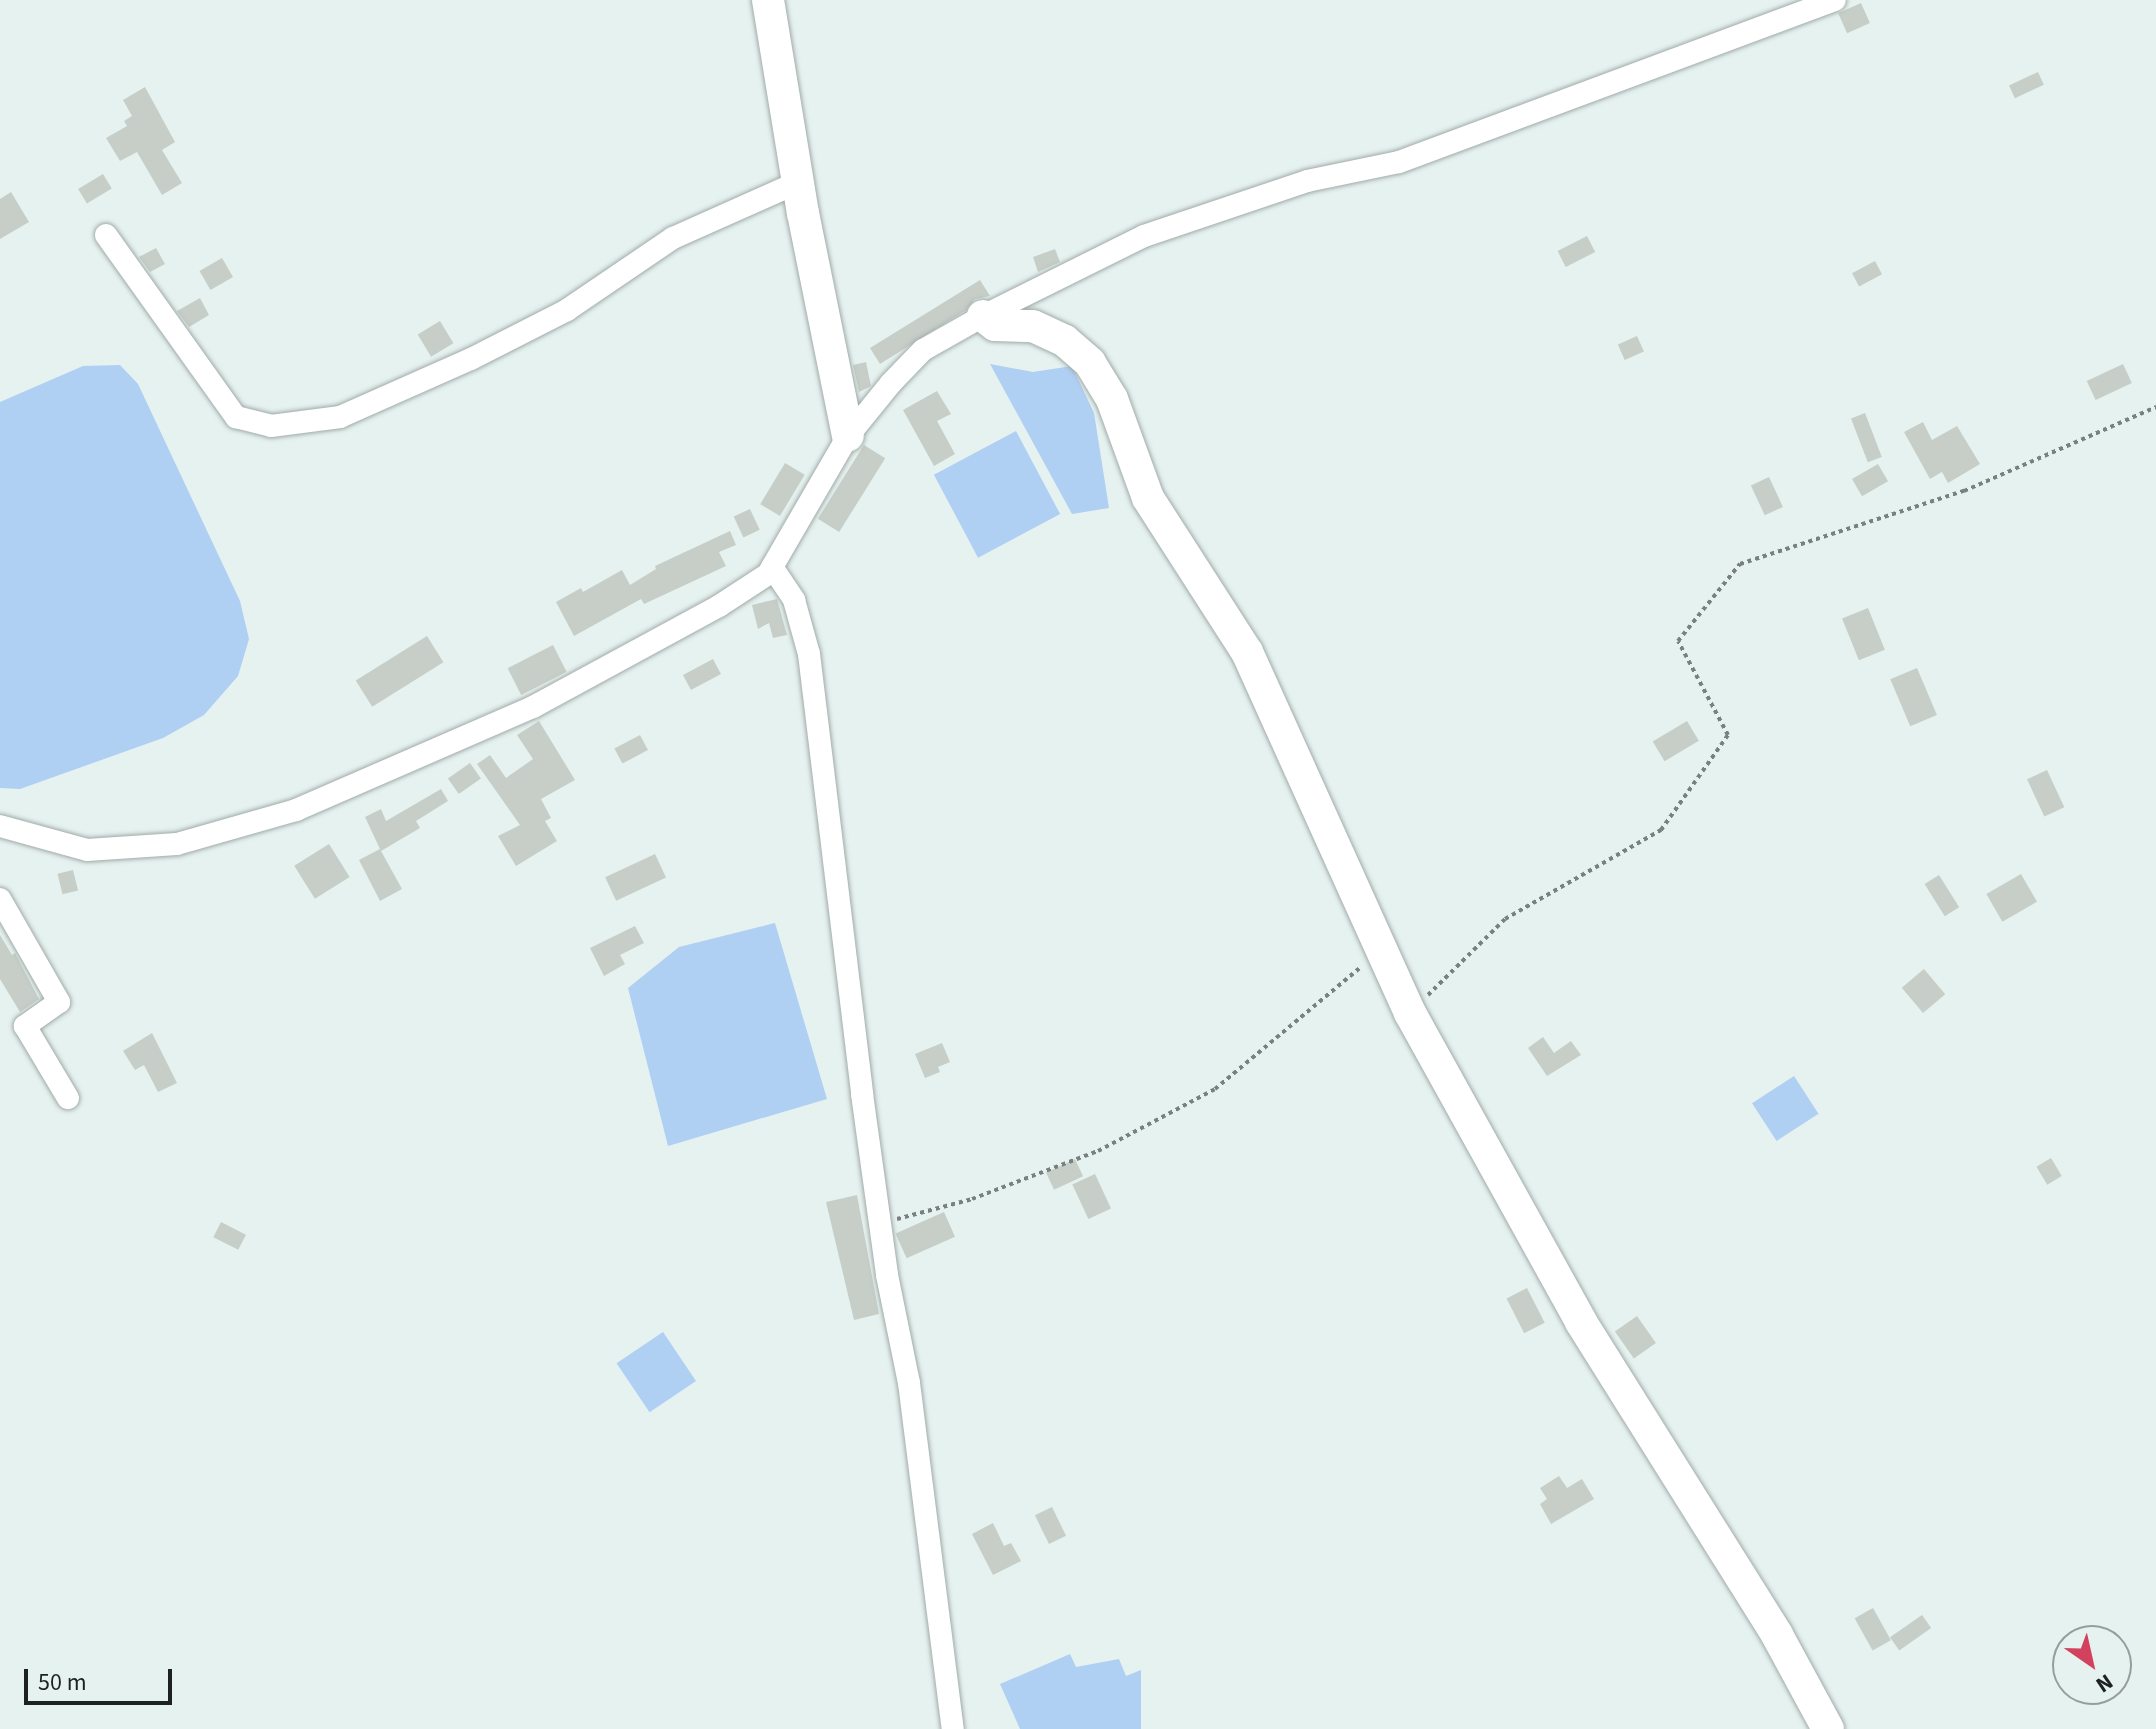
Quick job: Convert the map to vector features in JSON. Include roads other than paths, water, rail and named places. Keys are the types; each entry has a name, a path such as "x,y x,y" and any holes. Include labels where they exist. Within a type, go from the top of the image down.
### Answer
{"street":[{"path":"768,0 848,436"},
{"path":"0,826 87,850 177,844 296,810 533,707 719,606 768,574 848,436 923,350 983,316 1144,236 1307,181 1399,162 1835,0"},
{"path":"106,235 236,417 271,426 340,417 471,359 567,310 673,238 799,182"},
{"path":"983,316 995,325 1033,326 1065,341 1090,363 1112,399 1148,498 1247,652 1410,1013 1581,1322 1777,1635 1828,1729"},
{"path":"772,567 794,600 809,654 880,1223 909,1383 953,1729"},
{"path":"0,899 59,1002 25,1026 68,1098"}],"water":[{"path":"990,364 1033,372 1072,366 1094,413 1109,508 1072,514"},
{"path":"120,365 138,384 240,601 249,639 238,676 204,715 163,738 20,789 0,788 0,402 83,366"},
{"path":"1016,431 1060,514 978,558 934,475"},
{"path":"775,923 827,1099 668,1146 628,988 679,947"},
{"path":"1794,1076 1819,1114 1777,1141 1752,1103"},
{"path":"663,1332 696,1381 650,1412 617,1363"},
{"path":"1070,1654 1076,1667 1119,1659 1126,1676 1141,1670 1141,1729 1020,1729 1000,1684"}]}
